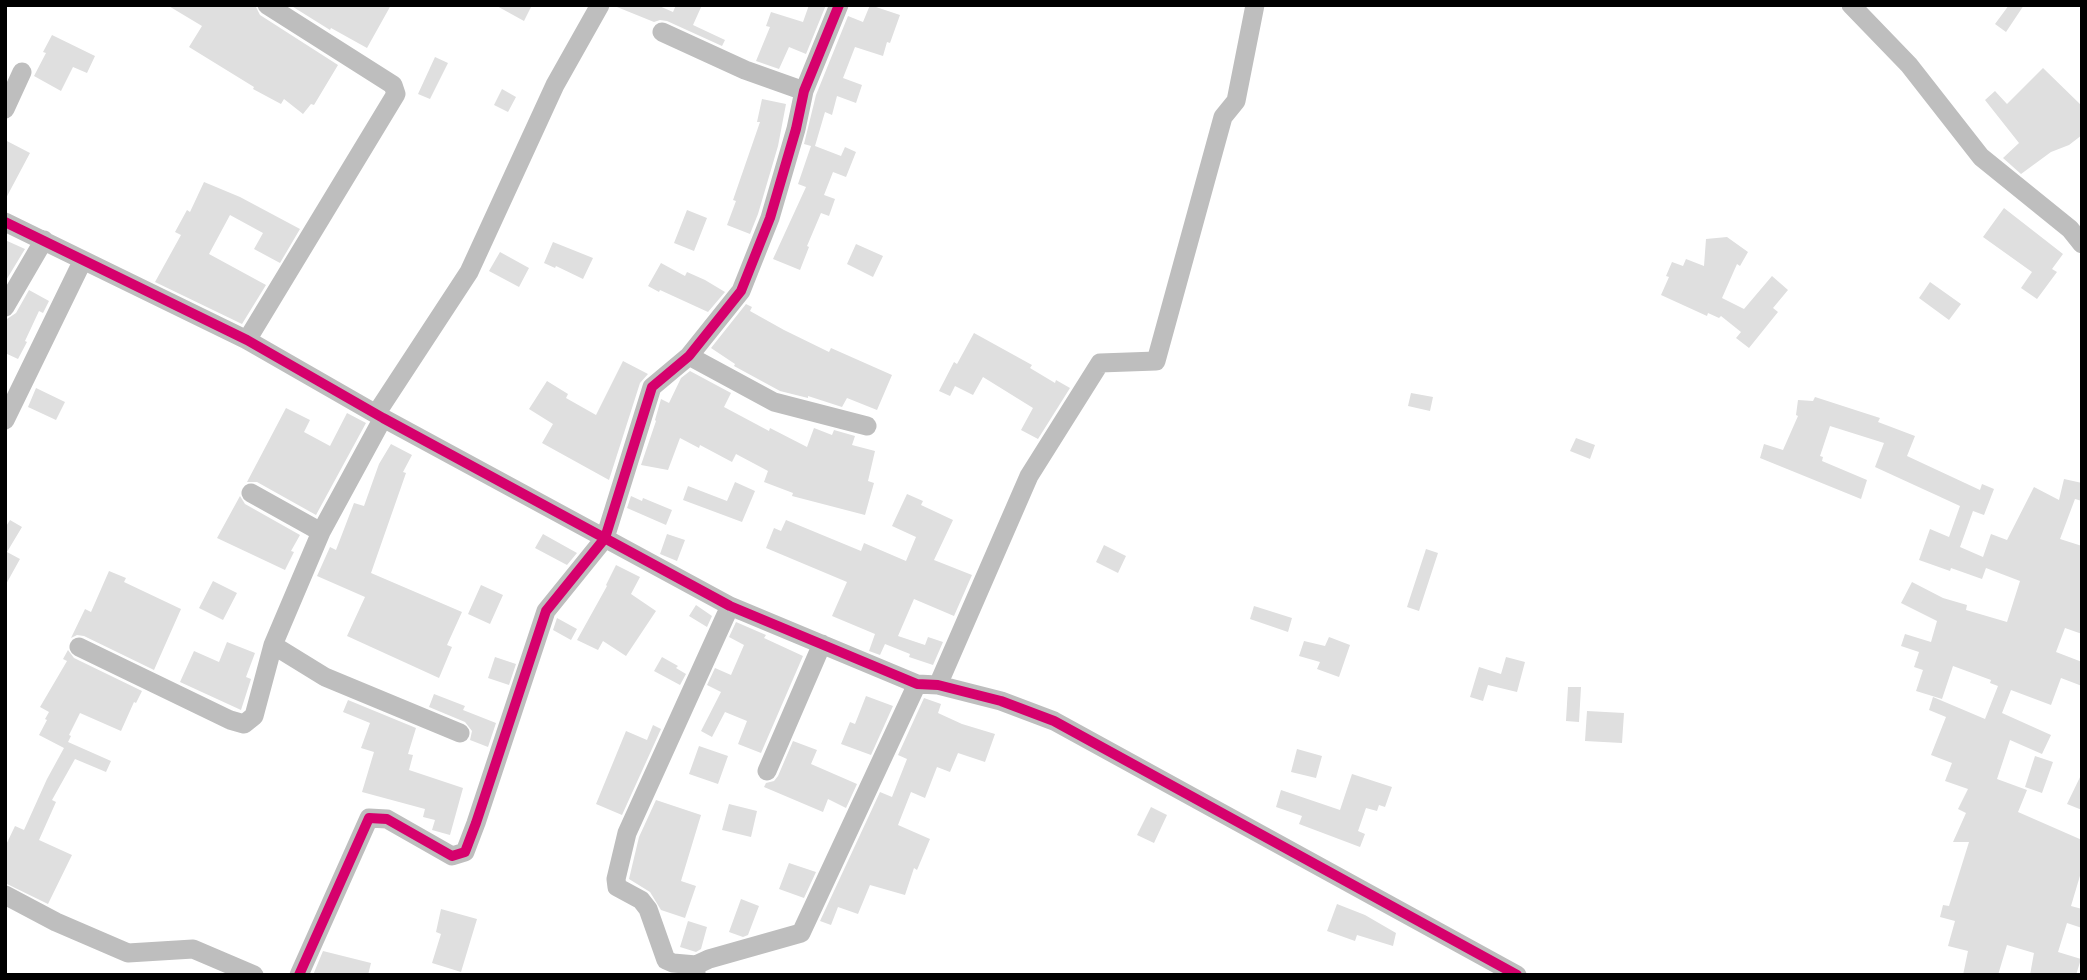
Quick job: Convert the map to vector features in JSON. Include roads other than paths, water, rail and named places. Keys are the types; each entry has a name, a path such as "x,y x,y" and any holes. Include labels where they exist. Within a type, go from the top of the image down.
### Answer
{"street":[{"path":"247,340 396,94 393,85 267,5"},
{"path":"79,647 230,720 244,724 254,716 273,645 321,532 380,416 470,272 555,85 600,5"},
{"path":"299,975 369,818 387,819 452,856 465,852 546,611 605,538 652,387 689,356 741,291 770,218 804,91 839,5"},
{"path":"938,685 1029,476 1100,363 1156,361 1223,117 1236,102 1255,5"},
{"path":"1850,5 1909,65 1981,157 2070,229 2082,244"},
{"path":"662,32 745,70 804,91"},
{"path":"5,109 22,72"},
{"path":"5,222 247,340 380,416 730,606 917,684 938,685 1001,701 1054,721 1517,975"},
{"path":"5,307 44,240"},
{"path":"5,420 83,260"},
{"path":"689,356 774,402 867,426"},
{"path":"251,493 321,532"},
{"path":"730,606 627,833 616,879 617,887 641,900 648,909 666,960 673,963 696,970 709,959 801,933 917,684"},
{"path":"767,771 822,644"},
{"path":"273,645 325,677 460,733"},
{"path":"5,895 56,922 128,953 192,949 254,975"}]}
